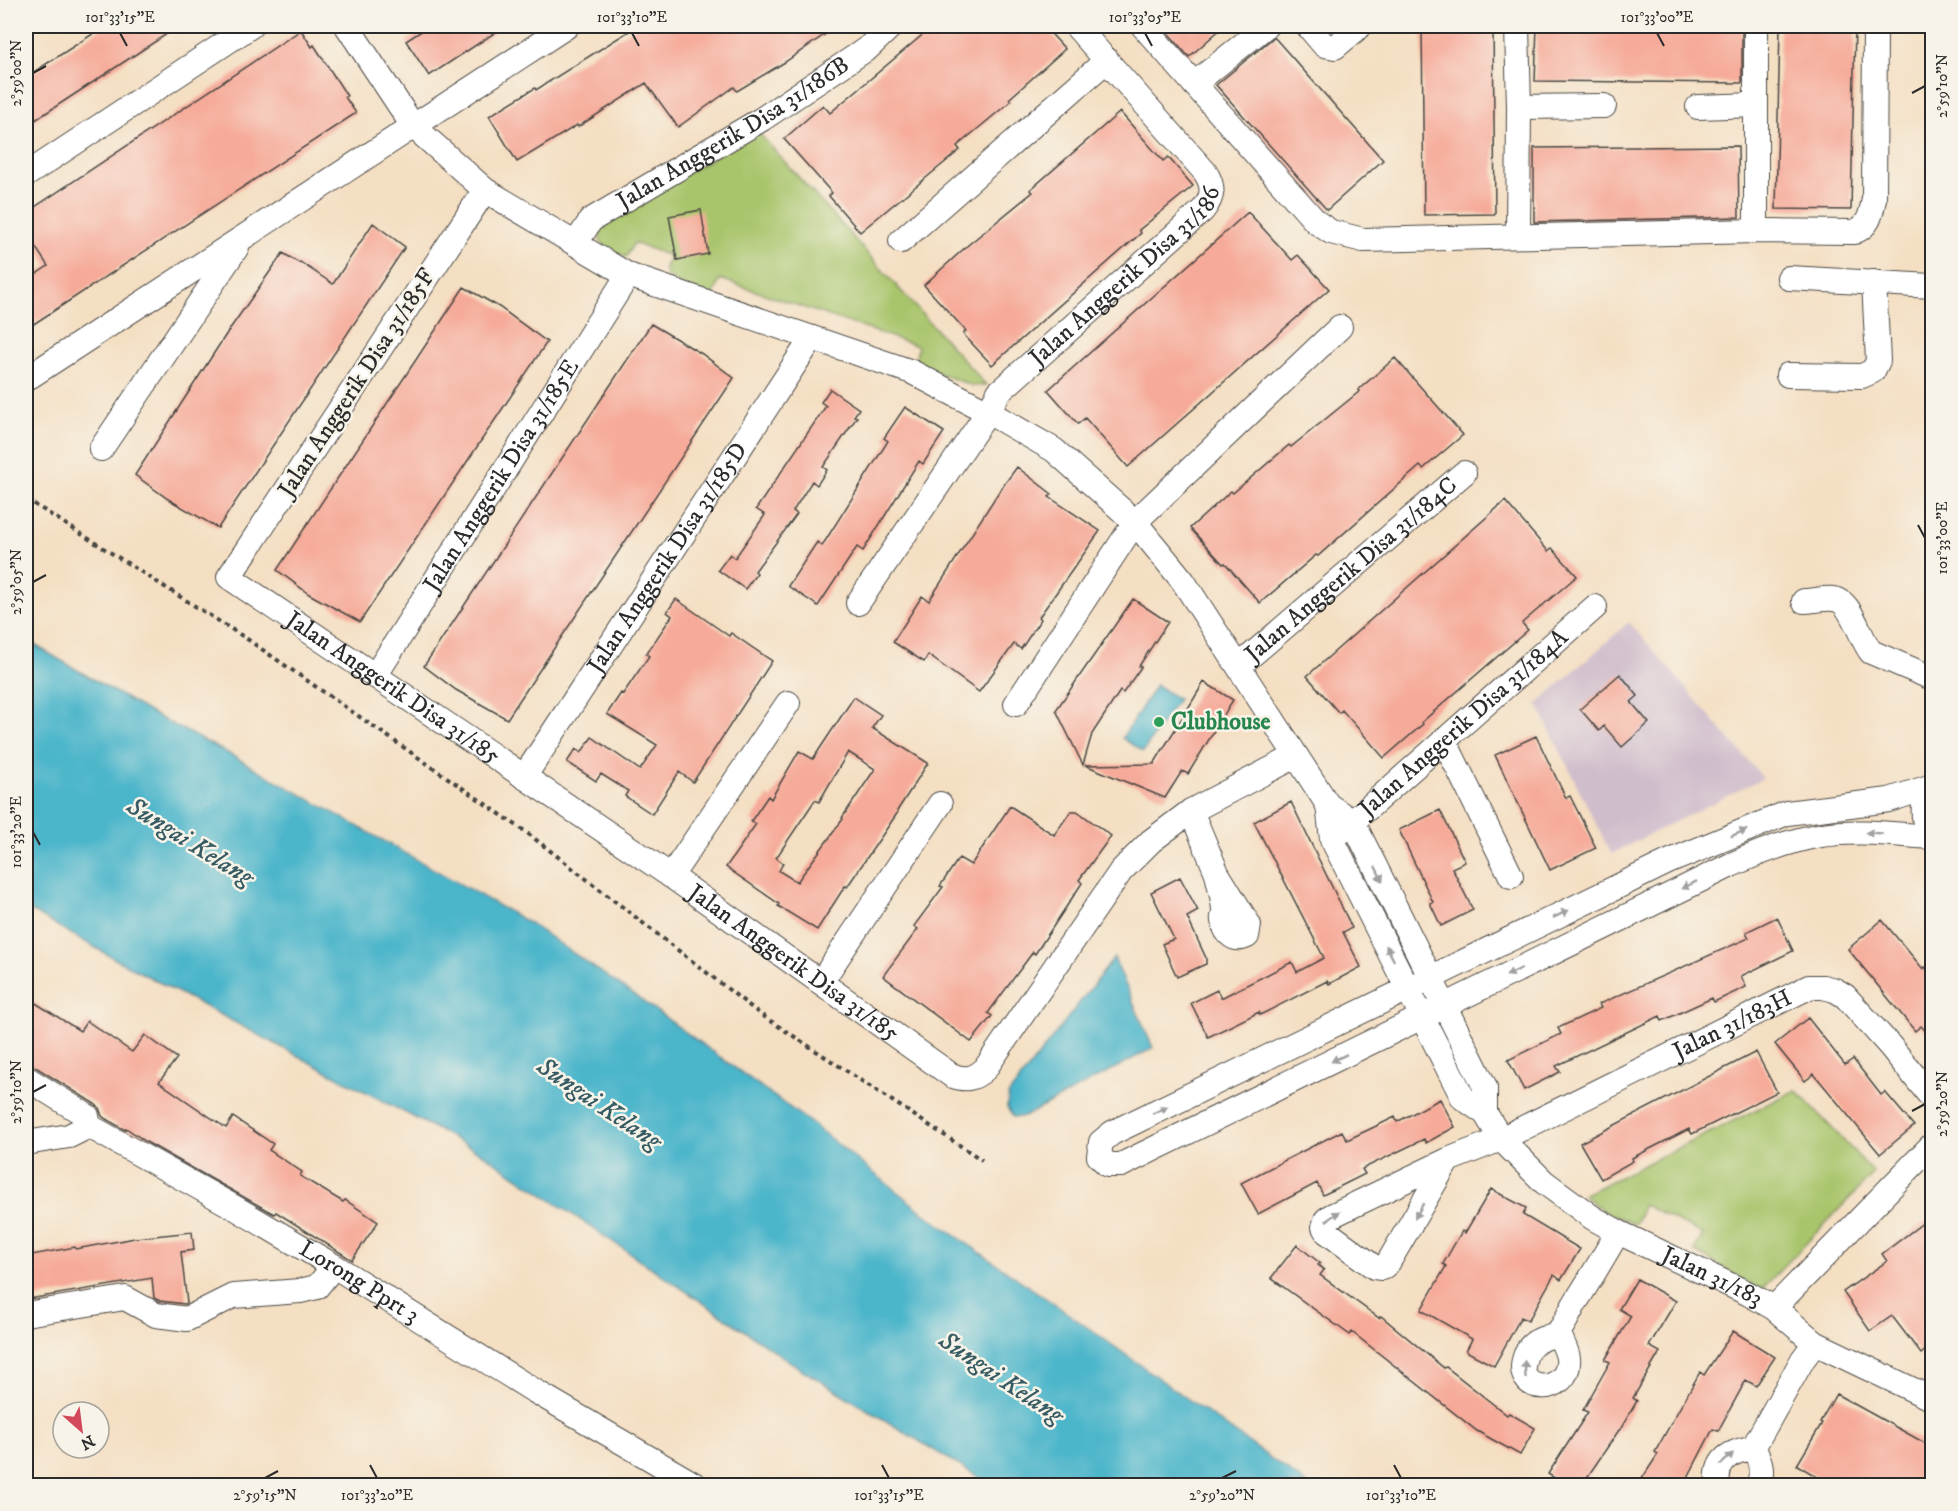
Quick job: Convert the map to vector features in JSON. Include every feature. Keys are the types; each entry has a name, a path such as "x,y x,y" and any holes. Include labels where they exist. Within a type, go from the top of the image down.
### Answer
{"main road":[{"path":"1932,790 1926,811 1932,835"}],"street":[{"path":"26,175 251,26"},
{"path":"347,26 413,126 485,190 628,275 912,372 1054,450 1135,522 1183,581 1328,805 1353,822 1485,1087 1485,1113"},
{"path":"26,379 567,26"},
{"name":"Jalan Anggerik Disa 31/186B","path":"576,243 591,220 762,119 868,48 891,26"},
{"name":"Jalan Anggerik Disa 31/186","path":"988,412 999,392 1210,202 1211,181 1205,172 1076,26"},
{"path":"1143,26 1316,222 1331,232 1363,240 1756,231 1854,232 1867,224 1874,199 1875,26"},
{"path":"1194,84 1266,26"},
{"path":"1308,26 1324,45 1335,47 1360,26"},
{"path":"1517,26 1518,236"},
{"path":"1756,26 1756,231"},
{"path":"901,241 1107,60"},
{"path":"1698,107 1756,105"},
{"path":"1519,107 1604,106"},
{"name":"Jalan Anggerik Disa 31/185F","path":"229,577 485,190"},
{"path":"101,449 243,237"},
{"name":"Jalan Anggerik Disa 31/185E","path":"375,676 628,275"},
{"path":"1789,278 1932,285"},
{"path":"1788,375 1862,376 1873,371 1878,360 1874,282"},
{"path":"1016,704 1135,522 1340,327"},
{"name":"Jalan Anggerik Disa 31/185D","path":"524,777 812,338"},
{"path":"858,603 988,412"},
{"name":"Jalan Anggerik Disa 31/184C","path":"1239,666 1464,472"},
{"name":"Jalan Anggerik Disa 31/185","path":"229,577 671,876 951,1074 960,1078 969,1079 985,1069 1121,871 1151,841 1191,811 1296,756"},
{"path":"1804,602 1834,598 1841,600 1846,605 1865,645 1871,652 1932,678"},
{"name":"Jalan Anggerik Disa 31/184A","path":"1332,839 1595,608"},
{"path":"671,876 788,703"},
{"path":"1443,740 1511,876"},
{"path":"1932,786 1888,800 1787,813 1668,862 1112,1133 1101,1142 1099,1156 1108,1164 1121,1165 1731,864 1771,848 1822,835 1852,832 1932,835"},
{"path":"821,982 940,804"},
{"path":"1328,805 1332,839 1450,1073 1463,1098 1485,1113"},
{"path":"1191,811 1217,873"},
{"name":"Jalan 31/183H","path":"1448,1160 1388,1263 1382,1268 1374,1267 1327,1232 1324,1227 1326,1220 1331,1216 1448,1160 1501,1139 1809,987 1835,990 1845,996 1932,1098"},
{"path":"1450,1073 1472,1062"},
{"name":"Lorong Pprt 3","path":"26,1078 87,1116 89,1126 334,1266 533,1390 697,1485"},
{"name":"Jalan 31/183","path":"1485,1113 1501,1139 1544,1182 1593,1218 1774,1308 1815,1343 1932,1398"},
{"path":"26,1143 69,1136 89,1126"},
{"path":"1774,1308 1932,1145"},
{"path":"1558,1332 1618,1232"},
{"path":"26,1314 125,1298 156,1315 187,1319 233,1296 300,1291 317,1287 334,1266"},
{"path":"1753,1448 1803,1359 1815,1343"},
{"path":"1718,1485 1717,1474 1727,1456 1739,1450 1753,1448"},
{"path":"1753,1448 1761,1464 1758,1485"}],"path":[{"path":"26,499 247,639 517,825 760,1014 982,1160"}],"shaded area":[{"path":"1629,622 1763,778 1611,854 1537,704"}],"green space":[{"path":"757,131 986,385 973,386 920,366 915,363 918,346 720,279 713,297 695,291 680,285 666,274 665,267 670,256 634,243 626,257 610,250 600,241 600,231 608,221"},
{"path":"1796,1090 1874,1173 1761,1290 1694,1251 1703,1234 1644,1205 1635,1224 1603,1211 1583,1195"}],"water":[{"name":"Sungai Kelang","path":"26,640 149,712 233,756 531,924 644,1002 811,1123 929,1217 1308,1485 991,1485 801,1369 483,1154 117,960 26,908"},
{"path":"1156,685 1178,699 1143,752 1122,738"},
{"path":"1114,958 1153,1048 1024,1117 1013,1117 1007,1108 1008,1095"}],"building":[{"path":"105,26 179,26 26,126 26,77"},
{"path":"429,26 505,26 429,76 406,41"},
{"path":"637,26 837,26 785,62 737,91 734,87 678,127 646,83 578,127 577,125 517,162 489,116 535,88 536,90"},
{"path":"933,26 1044,26 1065,49 1009,99 1011,101 957,146 960,150 860,232 829,196 832,193 784,139 823,105 830,113"},
{"path":"1162,26 1224,26 1189,57"},
{"path":"1422,26 1493,26 1495,214 1424,215"},
{"path":"1537,26 1742,26 1742,83 1535,81"},
{"path":"1780,26 1855,26 1851,210 1776,209"},
{"path":"301,30 312,47 314,45 356,113 26,329 26,281 48,266 26,233 26,213"},
{"path":"1274,37 1383,160 1327,210 1216,85"},
{"path":"1120,112 1163,161 1168,157 1193,186 1139,230 1141,233 992,365 963,334 966,331 924,285 968,245 1033,192 1030,190"},
{"path":"1738,146 1739,217 1534,222 1534,148"},
{"path":"701,210 708,254 677,260 669,216"},
{"path":"1248,212 1292,260 1298,255 1329,289 1128,467 1085,418 1078,424 1048,390"},
{"path":"373,223 405,247 218,528 168,499 135,475 227,333 283,253 333,284"},
{"path":"464,287 499,307 547,342 360,622 309,594 277,570"},
{"path":"651,324 702,354 734,378 507,719 456,690 424,666"},
{"path":"1395,358 1463,435 1423,469 1420,466 1318,556 1316,555 1260,603 1190,528 1231,491 1233,493 1289,445 1291,447 1360,391 1358,390"},
{"path":"830,389 859,409 854,416 857,417 823,467 827,470 817,485 812,481 793,511 797,514 755,571 757,573 745,589 718,570 730,554 735,558 765,515 756,509 826,406 821,402"},
{"path":"905,407 944,432 923,464 919,461 863,551 857,547 818,606 788,586 817,542 822,546 888,441 884,438"},
{"path":"1017,467 1052,494 1049,497 1100,531 1039,617 1041,619 1021,649 1014,644 979,692 928,655 924,662 893,642 922,596 929,601"},
{"path":"1505,501 1548,551 1552,548 1577,576 1522,623 1528,630 1384,758 1342,710 1339,713 1307,676"},
{"path":"676,599 729,636 731,633 772,661 693,782 679,772 652,814 625,796 628,791 601,774 596,781 567,762 576,749 581,753 592,737 640,770 657,745 607,714 649,656 646,654 672,616 667,612"},
{"path":"1133,599 1168,622 1139,666 1141,667 1123,693 1120,691 1092,734 1083,765 1056,710"},
{"path":"1620,674 1638,696 1631,702 1649,723 1622,747 1604,726 1599,731 1580,709"},
{"path":"1204,682 1233,700 1188,774 1182,771 1165,798 1085,765 1154,764"},
{"path":"854,697 881,715 872,728 928,763 898,812 847,887 845,886 817,930 778,906 779,904 726,867 756,824 751,821 768,796 771,799 799,751 813,759","holes":["848,752 875,769 843,819 797,882 779,871 783,863 776,858 815,800 819,802"]},
{"path":"1536,736 1566,798 1570,796 1596,848 1550,870 1495,755"},
{"path":"1291,802 1352,928 1343,932 1361,967 1329,984 1327,981 1260,1015 1259,1012 1208,1037 1191,1003 1217,990 1221,998 1292,962 1297,972 1324,958 1254,822"},
{"path":"1010,806 1054,835 1071,811 1077,811 1111,836 1079,880 1082,883 1035,954 1033,952 988,1013 992,1016 971,1042 883,976 918,929 914,926 943,887 940,886 959,858 971,865"},
{"path":"1440,810 1465,862 1452,868 1473,910 1441,926 1430,903 1433,902 1399,830"},
{"path":"1180,877 1198,911 1187,917 1206,958 1206,964 1177,977 1162,944 1174,939 1151,892"},
{"path":"1777,917 1793,951 1741,976 1746,987 1714,1002 1712,998 1662,1021 1660,1016 1556,1066 1560,1072 1524,1090 1508,1060 1561,1034 1558,1028 1601,1008 1599,1004 1749,938 1746,932"},
{"path":"1882,920 1923,969 1925,967 1932,976 1932,1038 1921,1026 1915,1031 1848,949"},
{"path":"34,1002 80,1031 87,1021 132,1052 145,1035 177,1058 159,1082 226,1128 233,1117 273,1144 269,1150 302,1172 300,1176 343,1202 345,1200 378,1222 352,1260 276,1212 274,1214 148,1143 126,1128 125,1130 106,1119 95,1104 34,1066 26,1064 26,1016"},
{"path":"1808,1018 1845,1065 1853,1059 1881,1095 1885,1092 1914,1126 1880,1154 1814,1074 1805,1081 1775,1044"},
{"path":"1756,1052 1777,1092 1692,1134 1689,1129 1632,1158 1633,1161 1601,1179 1580,1143"},
{"path":"1440,1099 1455,1127 1426,1143 1424,1139 1362,1169 1365,1174 1323,1195 1317,1183 1258,1214 1241,1183 1342,1131 1347,1140 1395,1117 1397,1122"},
{"path":"1491,1189 1526,1208 1523,1215 1580,1249 1561,1280 1554,1275 1528,1321 1521,1317 1494,1366 1466,1351 1472,1339 1421,1310 1446,1266 1443,1264 1462,1231 1465,1233"},
{"path":"1932,1216 1932,1345 1921,1354 1892,1316 1870,1331 1843,1292 1887,1261 1882,1254"},
{"path":"192,1232 194,1250 181,1252 187,1303 185,1304 160,1301 154,1298 152,1278 29,1299 26,1256 135,1238"},
{"path":"1297,1245 1320,1263 1318,1265 1324,1270 1320,1275 1379,1318 1381,1316 1444,1368 1446,1367 1507,1415 1509,1413 1535,1428 1520,1455 1477,1431 1352,1332 1350,1335 1271,1278"},
{"path":"1637,1279 1676,1301 1649,1346 1660,1352 1633,1398 1637,1401 1620,1430 1582,1485 1566,1485 1548,1474 1588,1412 1583,1410 1610,1362 1605,1360 1631,1316 1619,1309"},
{"path":"1733,1331 1775,1357 1756,1386 1746,1380 1718,1431 1713,1429 1684,1485 1638,1485 1658,1454 1655,1452 1700,1372 1704,1375"},
{"path":"1836,1394 1932,1447 1932,1468 1922,1485 1831,1485 1797,1465"}],"place":[{"name":"Clubhouse","path":"1159,722"}]}
